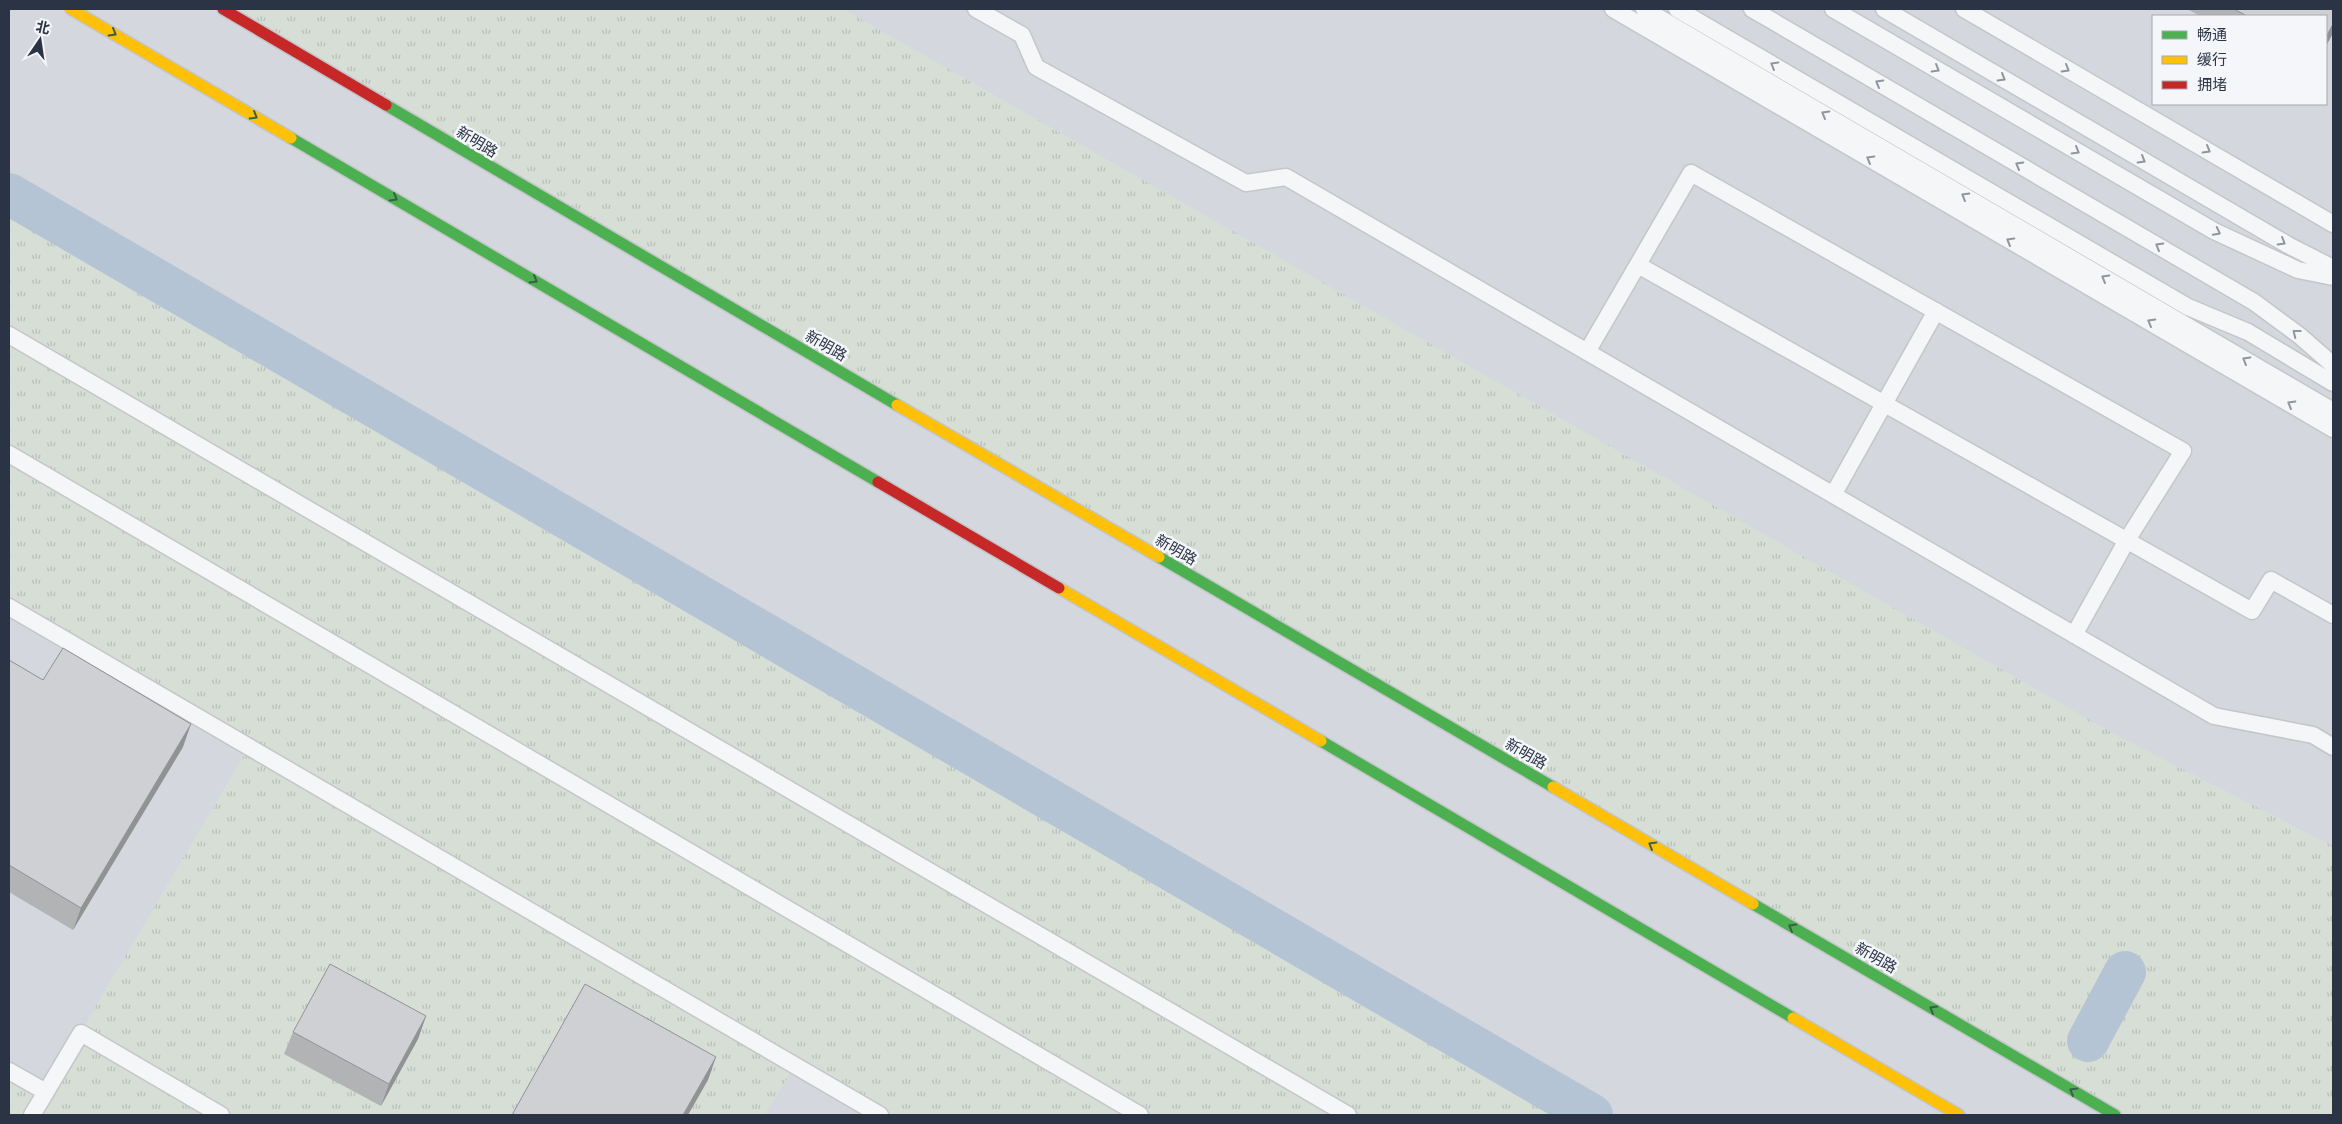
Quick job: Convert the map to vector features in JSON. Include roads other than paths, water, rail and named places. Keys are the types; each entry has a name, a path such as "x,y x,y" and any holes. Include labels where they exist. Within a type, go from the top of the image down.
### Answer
{"main road":[{"path":"71,9 1959,1115"},
{"name":"新明路","path":"223,9 512,180 2115,1115"}],"lane":[{"path":"976,9 1022,35 1036,67 1246,183 1286,177 2214,716 2313,735 2333,747"},
{"path":"1613,9 2333,429"},
{"path":"1644,9 2333,411"},
{"path":"1677,9 2188,307 2248,332 2333,382"},
{"path":"1752,9 2254,302 2300,336 2333,365"},
{"path":"1833,9 2214,231 2298,270 2333,277"},
{"path":"1884,9 2288,245 2333,268"},
{"path":"1964,9 2333,224"},
{"path":"1587,352 1691,173 2183,451 2127,540 2074,635"},
{"path":"1638,265 2252,610 2271,580 2333,615"},
{"path":"1833,495 1936,312"},
{"path":"9,335 1348,1115"},
{"path":"9,454 1140,1115"},
{"path":"9,607 880,1115"},
{"path":"32,1115 81,1033 221,1115"},
{"path":"9,1071 46,1092"}],"waterway":[{"path":"9,194 1592,1115"},
{"path":"2088,1041 2125,972"}]}
